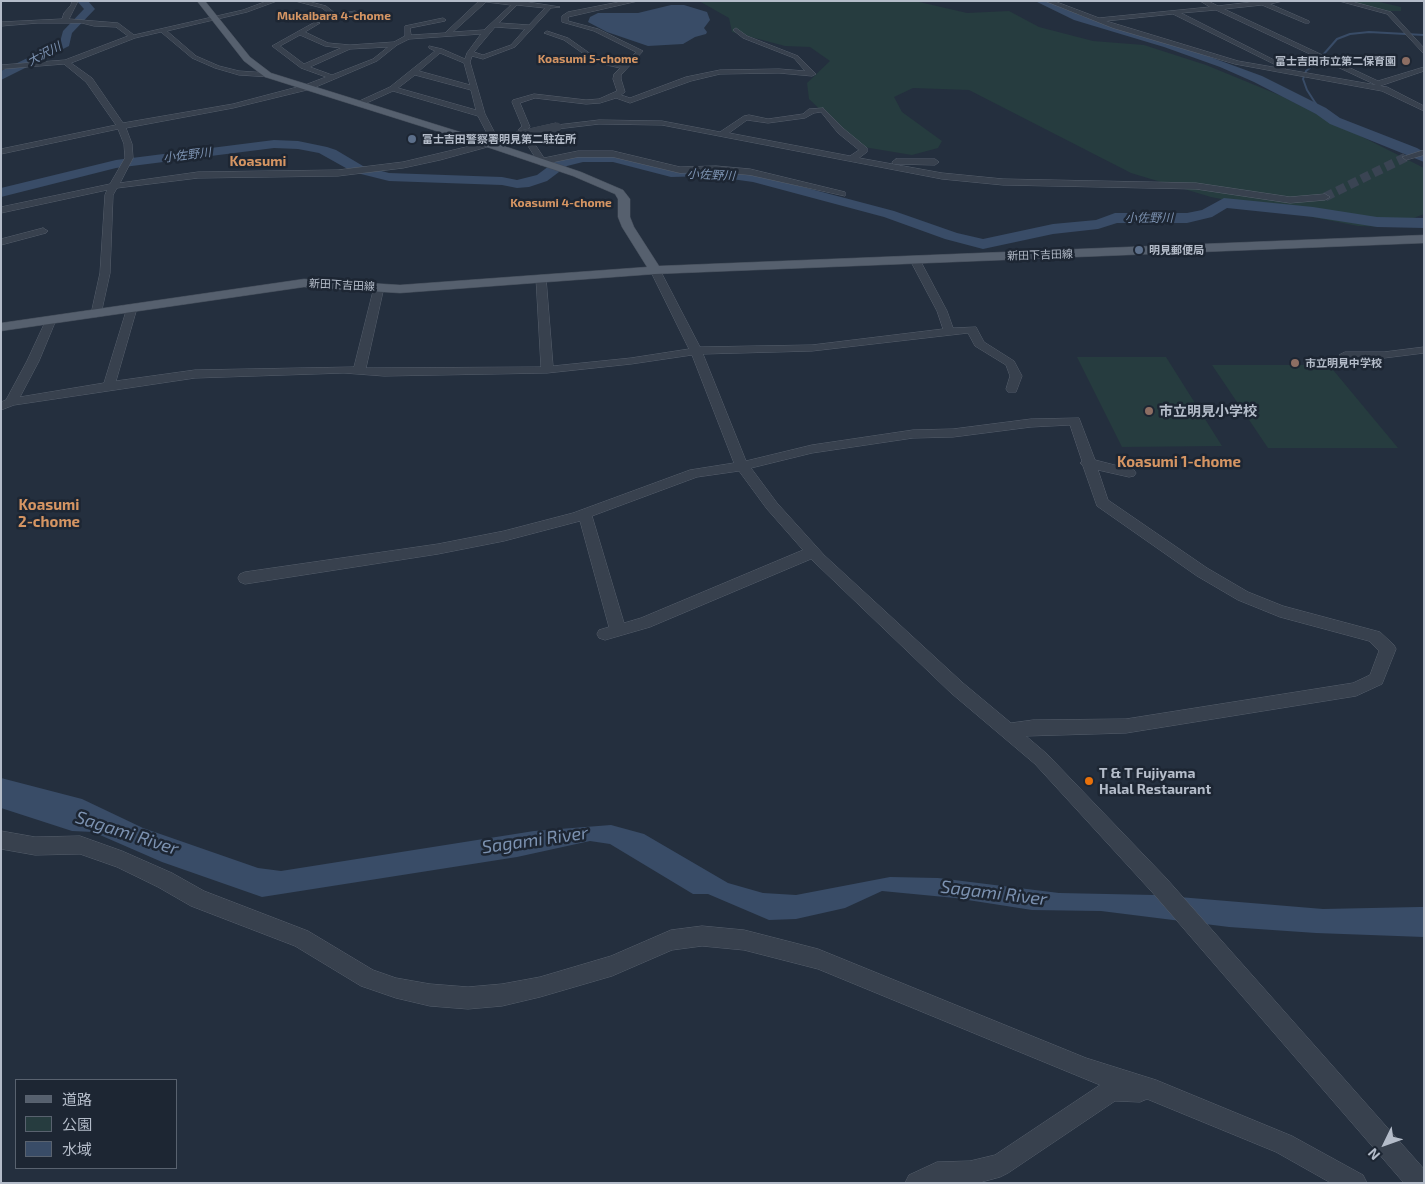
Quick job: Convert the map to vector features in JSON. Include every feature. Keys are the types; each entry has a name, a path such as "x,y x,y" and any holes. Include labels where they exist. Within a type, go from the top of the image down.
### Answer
{"main road":[{"path":"201,1 247,59 268,75 492,143 577,174 619,192 624,199 624,217 628,227 656,270"},
{"name":"新田下吉田線","path":"1,326 304,283 400,289 656,270 1424,239"}],"street":[{"path":"68,21 67,13 74,6 75,1"},
{"path":"1,67 66,62 134,37 245,11 274,1"},
{"path":"298,1 324,8 335,16 354,13"},
{"path":"447,34 483,1"},
{"path":"488,1 550,6 575,12"},
{"path":"602,1 614,6"},
{"path":"635,1 575,12 567,14 564,18 565,22 576,23 596,30 640,52 624,66 617,78 621,92 616,96 600,101 586,102 534,96 516,102 526,126 522,130 543,162 578,154 614,154 680,170 716,169 750,172 842,194"},
{"path":"1048,1 1094,20 1238,64 1384,89 1424,109"},
{"path":"1203,1 1378,83 1384,89"},
{"path":"1094,20 1280,1"},
{"path":"1342,1 1389,13 1424,52"},
{"path":"492,143 467,62 470,53 486,32 517,2"},
{"path":"1262,3 1307,22"},
{"path":"470,53 483,57 513,46 550,6"},
{"path":"1173,12 1301,75"},
{"path":"420,18 459,22"},
{"path":"408,37 407,27 443,20"},
{"path":"2,24 82,21 94,24 118,25 134,37"},
{"path":"317,23 275,46 303,67 332,77"},
{"path":"538,36 576,23"},
{"path":"493,25 532,27"},
{"path":"164,30 174,42 194,57 217,67 239,73 268,75"},
{"path":"616,96 630,101 682,82 720,72 779,71 812,74 796,57 750,39 736,30"},
{"path":"300,32 327,45 350,47 395,44"},
{"path":"1,152 121,126 233,106 308,86 375,60 395,44 408,37 486,32"},
{"path":"547,33 566,39 593,58 609,64 624,66"},
{"path":"408,37 467,62"},
{"path":"519,40 529,38"},
{"path":"303,67 350,47"},
{"path":"359,103 393,89 440,50"},
{"path":"66,62 89,80 121,126 128,144 129,158 109,195 105,273 96,314"},
{"path":"1378,83 1424,69"},
{"path":"413,72 475,89"},
{"path":"393,89 482,114"},
{"path":"721,135 744,118 749,117 768,121 805,116 812,111 823,110 840,131 864,150 878,157 895,162 935,162"},
{"path":"1,210 114,186 158,179 216,174 338,173 403,165 557,127 599,122 662,123 942,176 1003,182 1196,186 1290,200 1325,197"},
{"path":"850,160 864,150"},
{"path":"1409,156 1424,152"},
{"path":"1,242 43,232"},
{"path":"914,260 942,311 949,331"},
{"path":"656,270 696,351 742,466 772,506 813,552 957,688 1041,758 1159,886 1420,1183"},
{"path":"541,278 547,370"},
{"path":"359,371 379,287"},
{"path":"109,386 132,308"},
{"path":"6,404 33,361 51,320"},
{"path":"6,404 109,386 195,374 547,370 631,361 696,351 812,348 972,329 979,344 1010,363 1016,376 1012,390"},
{"path":"1345,355 1384,355 1424,350"},
{"path":"245,578 438,549 522,532 585,515 695,473 742,466 812,449 913,434 953,433 1031,423 1075,421 1087,463 1102,503 1202,572 1243,596 1280,611 1374,636 1388,649 1376,678 1356,689 1126,726 1033,727 1009,731"},
{"path":"1087,463 1129,473"},
{"path":"585,515 611,632 645,623 813,552"},
{"path":"1,840 35,846 80,845 122,860 165,880 198,899 301,938 368,979 396,988 430,995 468,998 502,995 540,987 612,966 671,940 702,936 744,940 818,959 1086,1069 1156,1091 1284,1144 1339,1179"},
{"path":"917,1183 937,1174 970,1173 1000,1165 1112,1090 1156,1091"}],"green space":[{"path":"699,1 915,1 967,13 1009,11 1039,27 1093,41 1144,45 1206,65 1279,95 1424,168 1424,214 1391,227 1358,226 1211,197 1131,173 969,90 913,88 894,97 902,112 942,141 938,148 912,155 858,146 809,99 807,83 830,61 810,47 785,46 732,32 729,18"},
{"path":"1346,1 1375,1 1401,7 1401,11 1388,11"},
{"path":"1077,357 1166,357 1222,446 1122,447"},
{"path":"1212,365 1329,365 1398,448 1268,448"}],"water":[{"path":"671,5 684,5 707,12 710,20 704,28 707,32 706,34 695,37 683,44 648,46 607,32 588,22 590,17 598,13 638,13"},
{"name":"Sagami River","path":"1,778 82,799 143,828 258,868 281,871 534,831 611,825 644,834 728,883 763,893 796,895 890,877 938,878 1059,893 1155,895 1323,909 1424,907 1424,937 1316,933 1229,927 1101,911 1032,910 955,898 882,891 845,908 796,919 769,920 708,894 693,894 610,844 590,841 517,857 262,897 162,862 93,832 72,831 1,808"}],"waterway":[{"name":"大沢川","path":"1,76 65,44 67,33 81,16 90,9 82,1"},
{"name":"小佐野川","path":"1040,1 1078,18 1168,45 1224,65 1258,79 1321,111 1335,121 1412,151 1424,158"},
{"path":"1316,104 1307,90 1303,79 1306,71 1316,63 1337,39 1350,34 1369,32 1424,35"},
{"name":"小佐野川","path":"1315,103 1321,111"},
{"name":"小佐野川","path":"1,193 116,164 274,144 298,145 322,150 331,153 358,169 389,177 502,181 517,184 529,183 542,178 562,163 583,158 613,158 671,173 710,172 754,178 889,214 951,236 983,244 1053,229 1098,224 1115,218 1187,218 1207,214 1224,203 1313,212 1377,222 1424,223"}],"tunnel":[{"path":"1325,197 1406,157"}],"place":[{"name":"富士吉田市立第二保育園","path":"1406,61"},
{"name":"富士吉田警察署明見第二駐在所","path":"412,139"},
{"name":"明見郵便局","path":"1139,250"},
{"name":"市立明見中学校","path":"1295,363"},
{"name":"市立明見小学校","path":"1149,411"},
{"name":"T & T Fujiyama Halal Restaurant","path":"1089,781"}],"district":[{"name":"Mukaibara 4-chome","path":"334,16"},
{"name":"Koasumi 5-chome","path":"588,59"},
{"name":"Koasumi","path":"258,161"},
{"name":"Koasumi 4-chome","path":"561,203"},
{"name":"Koasumi 1-chome","path":"1179,462"},
{"name":"Koasumi 2-chome","path":"49,514"}]}
